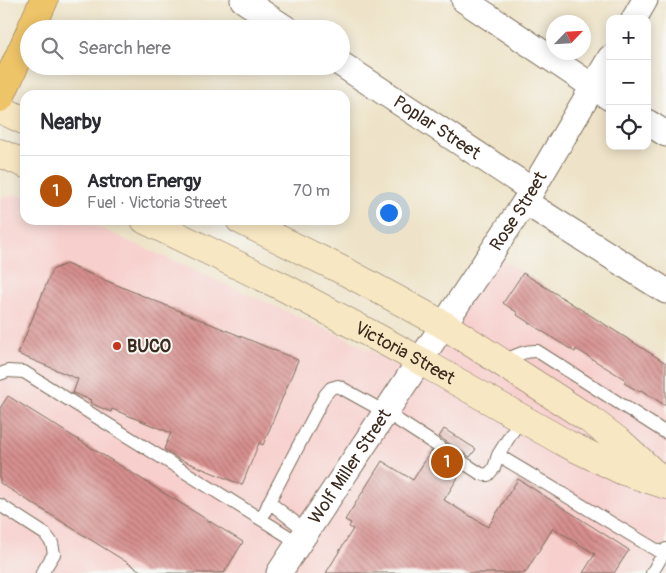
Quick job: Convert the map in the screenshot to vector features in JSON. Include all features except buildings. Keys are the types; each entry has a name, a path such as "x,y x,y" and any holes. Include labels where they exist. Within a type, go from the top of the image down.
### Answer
{"highway":[{"path":"35,20 44,0"},
{"path":"0,98 20,54"}],"main road":[{"path":"0,109 20,119"},
{"path":"0,153 20,162"},
{"name":"Victoria Street","path":"155,225 286,288 606,464 666,485"},
{"name":"Victoria Street","path":"250,225 350,274 444,325 581,414 620,442 666,485"}],"street":[{"path":"243,0 273,20"},
{"path":"464,0 601,92"},
{"path":"636,15 645,0"},
{"name":"Rose Street","path":"419,360 528,196 601,92 609,60"},
{"name":"Poplar Street","path":"350,70 666,291"},
{"path":"651,125 666,134"},
{"name":"Wolf Miller Street","path":"278,573 419,360"}],"lane":[{"path":"502,362 523,352 537,351 666,432"},
{"path":"0,374 8,371 24,372 262,519 302,537"},
{"path":"262,519 325,395 331,388 338,386 385,412 481,474 488,475 494,468 498,455 521,418"},
{"path":"498,455 665,551 652,573"},
{"path":"269,502 302,537"},
{"path":"0,504 45,534 52,543 54,554 42,573"}],"shaded area":[{"path":"20,196 20,225 93,225 359,344 412,374 492,253 666,362 666,573 0,573 0,198"}],"place":[{"name":"BUCO","path":"117,346"},
{"name":"Astron Energy","path":"447,462"}]}
